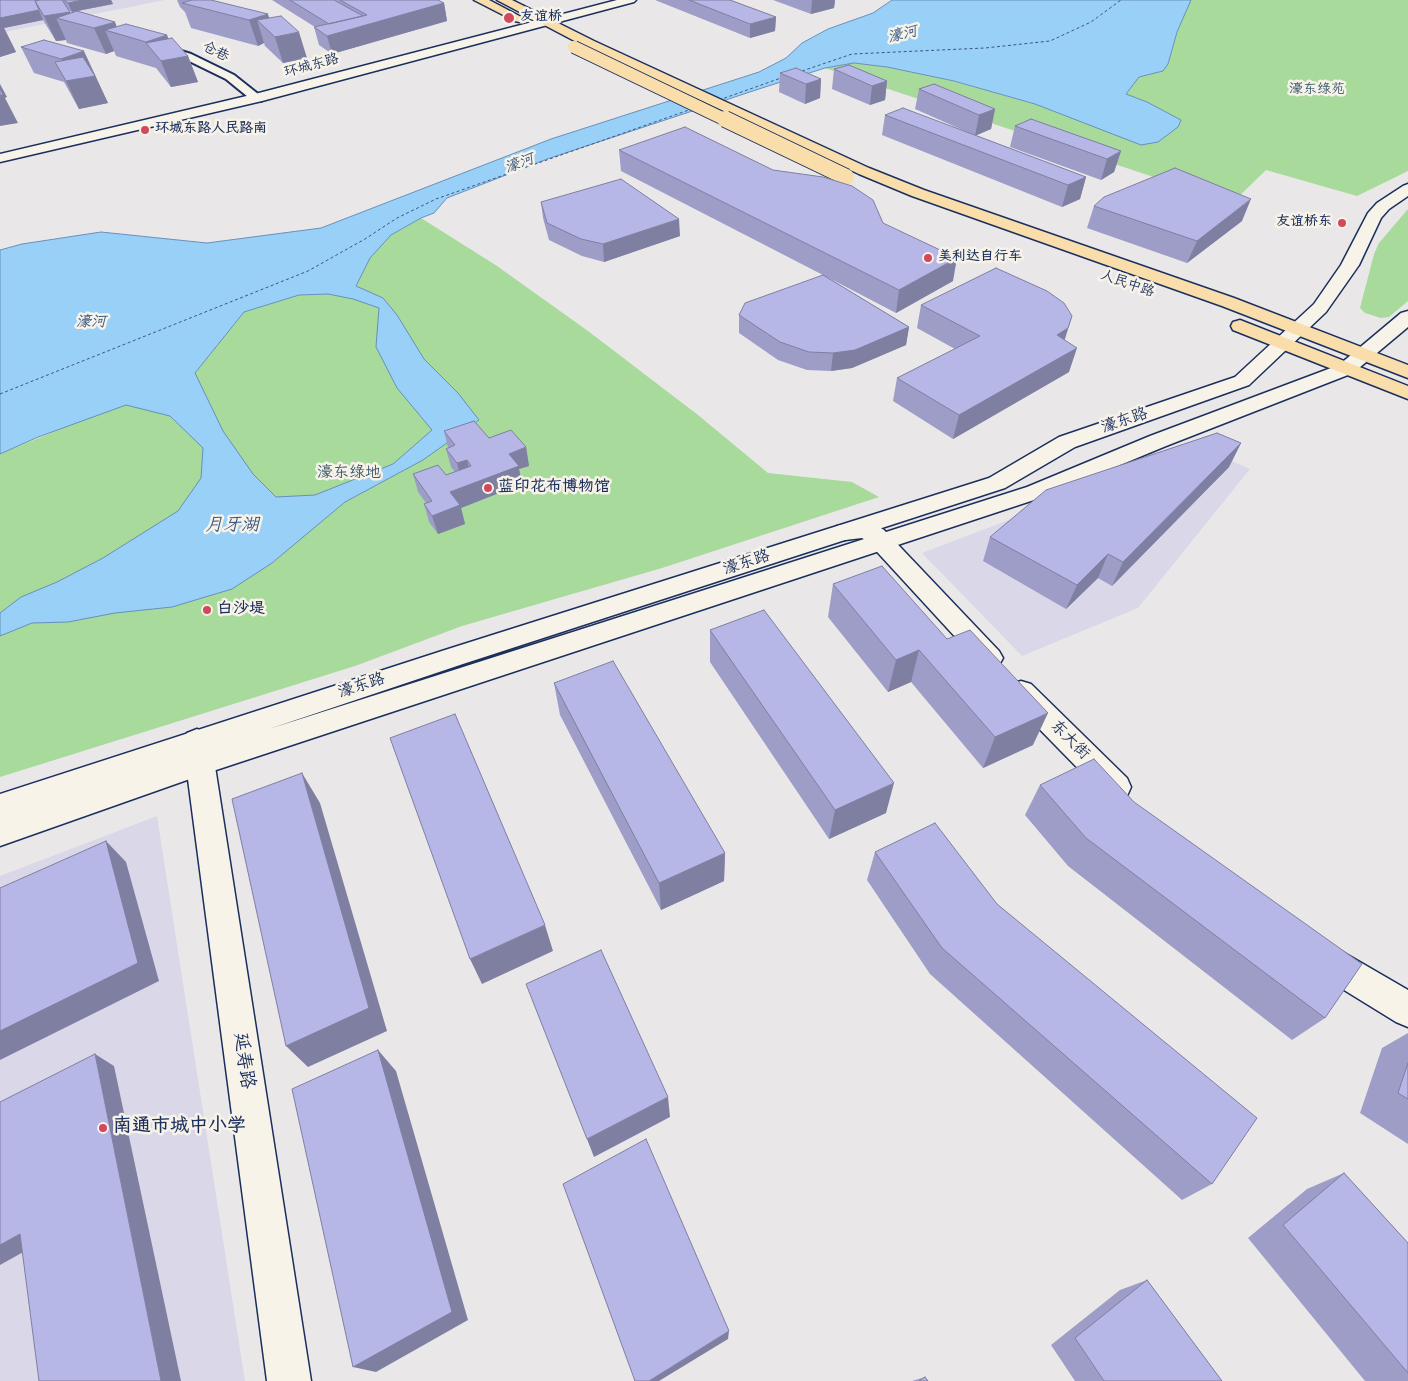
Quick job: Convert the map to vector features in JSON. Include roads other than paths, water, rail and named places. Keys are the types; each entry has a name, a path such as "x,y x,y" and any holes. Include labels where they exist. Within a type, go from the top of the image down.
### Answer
{"main road":[{"path":"480,0 846,177 1009,242"},
{"path":"503,0 546,21"},
{"name":"环城东路","path":"0,158 257,98 630,0"},
{"name":"人民中路","path":"546,21 590,44 864,172 1355,362 1408,393"},
{"name":"濠东路","path":"0,833 198,752 845,532 997,483 1068,442 1242,381 1320,308 1350,265 1374,216 1384,206 1408,189"},
{"name":"濠东路","path":"0,807 198,752 882,543 1035,492 1355,362 1408,317"},
{"name":"人民中路","path":"1223,319 1291,337"},
{"name":"人民中路","path":"1355,362 1408,372"},
{"name":"东大街","path":"845,532 868,531 882,543 1032,704 1135,807"},
{"name":"延寿路","path":"198,752 289,1381"},
{"path":"1300,941 1315,953 1408,1010"}],"street":[{"name":"仓巷","path":"142,42 187,56 204,64 230,77 257,98"}],"water":[{"path":"892,0 1191,0 1177,32 1168,64 1163,71 1139,77 1126,94 1147,102 1181,120 1178,127 1158,142 1141,145 1035,104 954,81 887,67 854,63 825,68 547,159 447,198 434,213 391,235 370,258 356,286 383,298 397,315 424,359 458,393 479,420 423,460 345,502 272,563 232,589 172,607 115,613 68,622 32,623 0,636 0,613 21,597 57,582 103,558 178,511 201,478 203,448 170,416 126,405 38,437 0,454 0,250 22,244 101,232 207,243 321,228 551,139 759,72 786,58 802,43 828,29 873,13","holes":["328,294 353,299 379,308 376,347 397,388 432,430 393,464 315,495 276,497 253,474 223,431 195,373 244,312 299,295"]}],"place":[{"name":"友谊桥","path":"509,18"},
{"name":"环城东路人民路南","path":"145,130"},
{"name":"友谊桥东","path":"1342,223"},
{"name":"美利达自行车","path":"928,258"},
{"name":"蓝印花布博物馆","path":"488,488"},
{"name":"白沙堤","path":"207,610"},
{"name":"南通市城中小学","path":"103,1128"}],"water label":[{"name":"濠河","path":"903,36"},
{"name":"濠河","path":"520,165"},
{"name":"濠河","path":"91,324"},
{"name":"月牙湖","path":"232,527"}],"park label":[{"name":"濠东绿苑","path":"1317,91"},
{"name":"濠东绿地","path":"349,474"}]}
